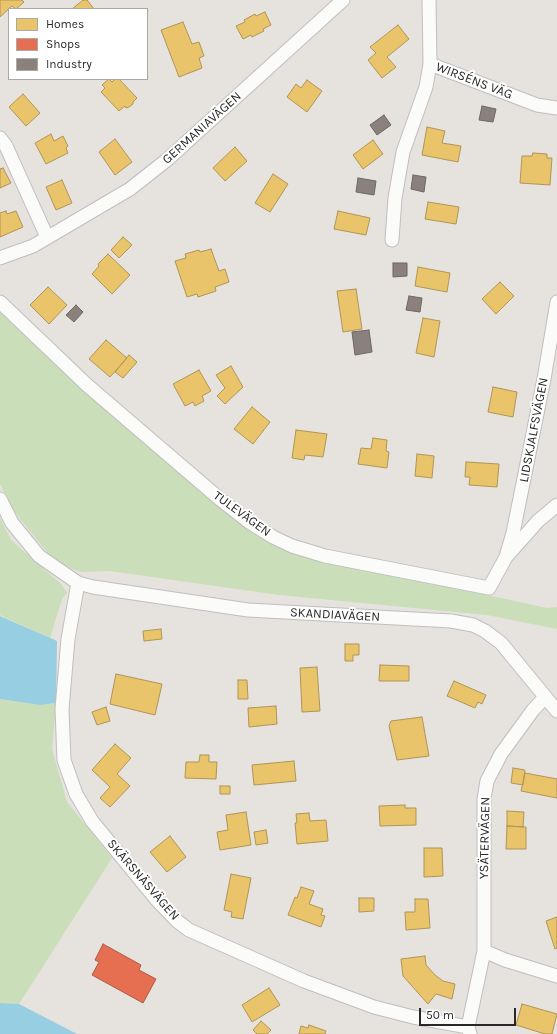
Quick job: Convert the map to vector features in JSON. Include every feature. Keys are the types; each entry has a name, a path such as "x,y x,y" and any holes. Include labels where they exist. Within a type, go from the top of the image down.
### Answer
{"street":[{"name":"GERMANIAVÄGEN","path":"0,258 33,246 130,189 168,159 343,0"},
{"name":"WIRSÉNS VÄG","path":"429,0 430,64 537,105 557,108"},
{"path":"392,240 395,198 403,152 426,87 430,64"},
{"path":"0,138 6,146 48,237"},
{"name":"TULEVÄGEN","path":"0,302 87,385 204,485 249,522 273,537 292,546 325,556 489,588 506,557 538,521 557,505"},
{"name":"LIDSKJALFSVÄGEN","path":"506,557 513,533 544,379 557,302"},
{"name":"SKANDIAVÄGEN","path":"0,499 12,523 39,556 78,582 93,587 248,610 451,621 473,625 485,631 501,643 521,665 557,711"},
{"name":"SKÄRSNÄSVÄGEN","path":"78,582 68,639 62,710 64,760 76,794 92,821 156,899 177,921 189,930 304,981 374,1007 469,1031"},
{"name":"YSÄTERVÄGEN","path":"469,1031 484,951 484,799 487,781 501,754 533,710 545,697"},
{"path":"484,951 505,960 557,976"}],"green space":[{"path":"0,310 225,510 344,564 547,608 557,607 557,629 487,615 279,595 110,571 81,572 64,566 52,558 15,513 0,484"},
{"path":"0,518 11,540 61,584 67,593 62,599 50,638 0,615"},
{"path":"0,699 40,705 56,703 52,749 67,802 112,858 19,1004 0,1003"}],"water":[{"path":"0,616 57,641 56,703 40,705 0,699"},
{"path":"0,1003 19,1004 77,1034 0,1034"}],"building: Homes":[{"path":"0,0 22,0 24,2 17,8 12,6 8,8 0,17"},
{"path":"83,0 87,0 93,8 73,8"},
{"path":"265,12 271,25 263,29 264,31 252,37 251,35 243,39 236,26 245,22 244,20 255,14 256,16"},
{"path":"183,22 192,44 199,42 204,56 199,58 202,68 179,77 161,30"},
{"path":"398,25 409,39 387,57 396,67 382,78 368,60 376,53 370,47"},
{"path":"108,80 112,82 114,80 120,80 137,98 129,107 126,108 125,106 119,111 101,92 105,88 102,85"},
{"path":"307,80 322,91 307,112 287,97 296,84 301,88"},
{"path":"23,94 40,113 26,126 9,107"},
{"path":"427,127 445,131 442,143 461,146 458,162 422,155"},
{"path":"51,134 54,141 63,136 68,146 66,148 68,153 46,164 35,143"},
{"path":"115,139 132,162 115,175 99,152"},
{"path":"373,140 383,154 363,169 353,155"},
{"path":"235,147 247,161 225,181 213,168"},
{"path":"533,153 547,154 547,158 552,158 550,185 520,183 522,156 532,156"},
{"path":"3,168 11,183 0,188 0,169"},
{"path":"273,174 288,184 270,212 255,203"},
{"path":"62,180 72,203 56,210 46,187"},
{"path":"428,202 459,207 456,224 425,219"},
{"path":"6,211 7,214 16,211 23,227 0,237 0,213"},
{"path":"338,211 370,218 366,235 334,229"},
{"path":"123,237 132,245 119,258 111,250"},
{"path":"211,249 219,271 225,269 229,282 215,287 216,291 198,297 197,294 187,297 175,261 186,258 185,254 199,250 200,252"},
{"path":"108,254 130,275 112,294 92,274 99,266 98,264"},
{"path":"418,267 450,273 447,292 415,286"},
{"path":"500,282 514,296 496,314 482,299"},
{"path":"48,287 67,305 49,324 30,305"},
{"path":"356,289 362,329 343,332 337,291"},
{"path":"423,318 440,321 434,357 416,353"},
{"path":"106,340 127,358 110,377 89,359"},
{"path":"129,355 137,362 123,378 115,372"},
{"path":"231,366 243,387 225,404 217,396 225,388 216,375"},
{"path":"199,370 211,391 202,396 204,401 195,406 193,402 185,406 173,384"},
{"path":"493,387 517,392 513,417 488,412"},
{"path":"252,407 270,422 253,444 234,429"},
{"path":"296,430 327,434 323,457 305,455 304,460 292,458"},
{"path":"373,438 387,440 386,451 389,452 387,468 358,464 361,448 371,449"},
{"path":"417,454 434,456 432,478 415,476"},
{"path":"466,462 499,464 497,487 469,485 470,477 465,477"},
{"path":"161,629 162,639 144,641 143,631"},
{"path":"345,644 359,644 359,655 353,655 353,661 345,661"},
{"path":"380,665 409,666 409,681 379,681"},
{"path":"317,667 320,711 302,712 300,668"},
{"path":"116,674 162,684 155,715 110,704"},
{"path":"238,680 247,680 248,699 238,699"},
{"path":"454,681 486,695 482,704 478,702 475,708 447,696"},
{"path":"276,706 277,724 249,727 248,708"},
{"path":"106,707 110,721 97,725 92,712"},
{"path":"422,717 429,756 397,760 389,726 391,721"},
{"path":"115,744 131,758 117,774 130,786 110,807 100,798 110,787 92,770"},
{"path":"200,755 209,755 209,762 217,762 216,779 185,778 186,762 199,762"},
{"path":"294,761 296,781 254,785 252,765"},
{"path":"513,768 525,770 523,785 511,783"},
{"path":"525,773 557,779 557,798 521,791"},
{"path":"220,786 230,786 230,794 220,794"},
{"path":"405,805 405,808 416,808 416,825 380,826 379,806"},
{"path":"507,811 524,812 523,827 507,826"},
{"path":"246,812 251,845 220,850 217,832 228,830 226,815"},
{"path":"309,813 310,821 326,820 328,841 297,844 295,823 297,823 296,814"},
{"path":"507,826 526,827 526,849 506,849"},
{"path":"266,830 268,843 256,845 254,832"},
{"path":"170,836 186,857 167,872 150,852"},
{"path":"424,848 442,848 443,876 424,877"},
{"path":"231,874 251,878 243,919 231,917 232,912 224,910"},
{"path":"301,887 314,891 309,904 323,909 321,915 325,916 321,927 288,915 295,897 297,898"},
{"path":"359,898 374,898 374,911 359,912"},
{"path":"415,899 428,899 430,928 406,930 405,912 415,912"},
{"path":"557,917 557,948 555,949 546,921"},
{"path":"425,956 426,965 435,975 443,981 455,984 452,999 436,994 428,1004 403,976 401,959"},
{"path":"269,988 280,1005 252,1022 242,1005"},
{"path":"522,1004 557,1014 552,1034 545,1034 516,1025"},
{"path":"261,1021 271,1030 267,1034 257,1034 253,1030"},
{"path":"309,1025 326,1031 325,1034 299,1034 301,1026 308,1028"}],"building: Shops":[{"path":"103,944 141,965 139,970 156,979 143,1003 92,975 99,962 95,960"}],"building: Industry":[{"path":"482,106 496,109 493,122 479,120"},
{"path":"384,115 391,125 377,135 370,125"},
{"path":"413,175 426,177 424,192 411,189"},
{"path":"358,178 376,181 374,195 356,192"},
{"path":"393,263 407,263 407,276 393,277"},
{"path":"409,296 422,298 420,312 406,310"},
{"path":"76,305 83,312 74,322 66,315"},
{"path":"369,330 372,352 355,355 352,332"}]}
